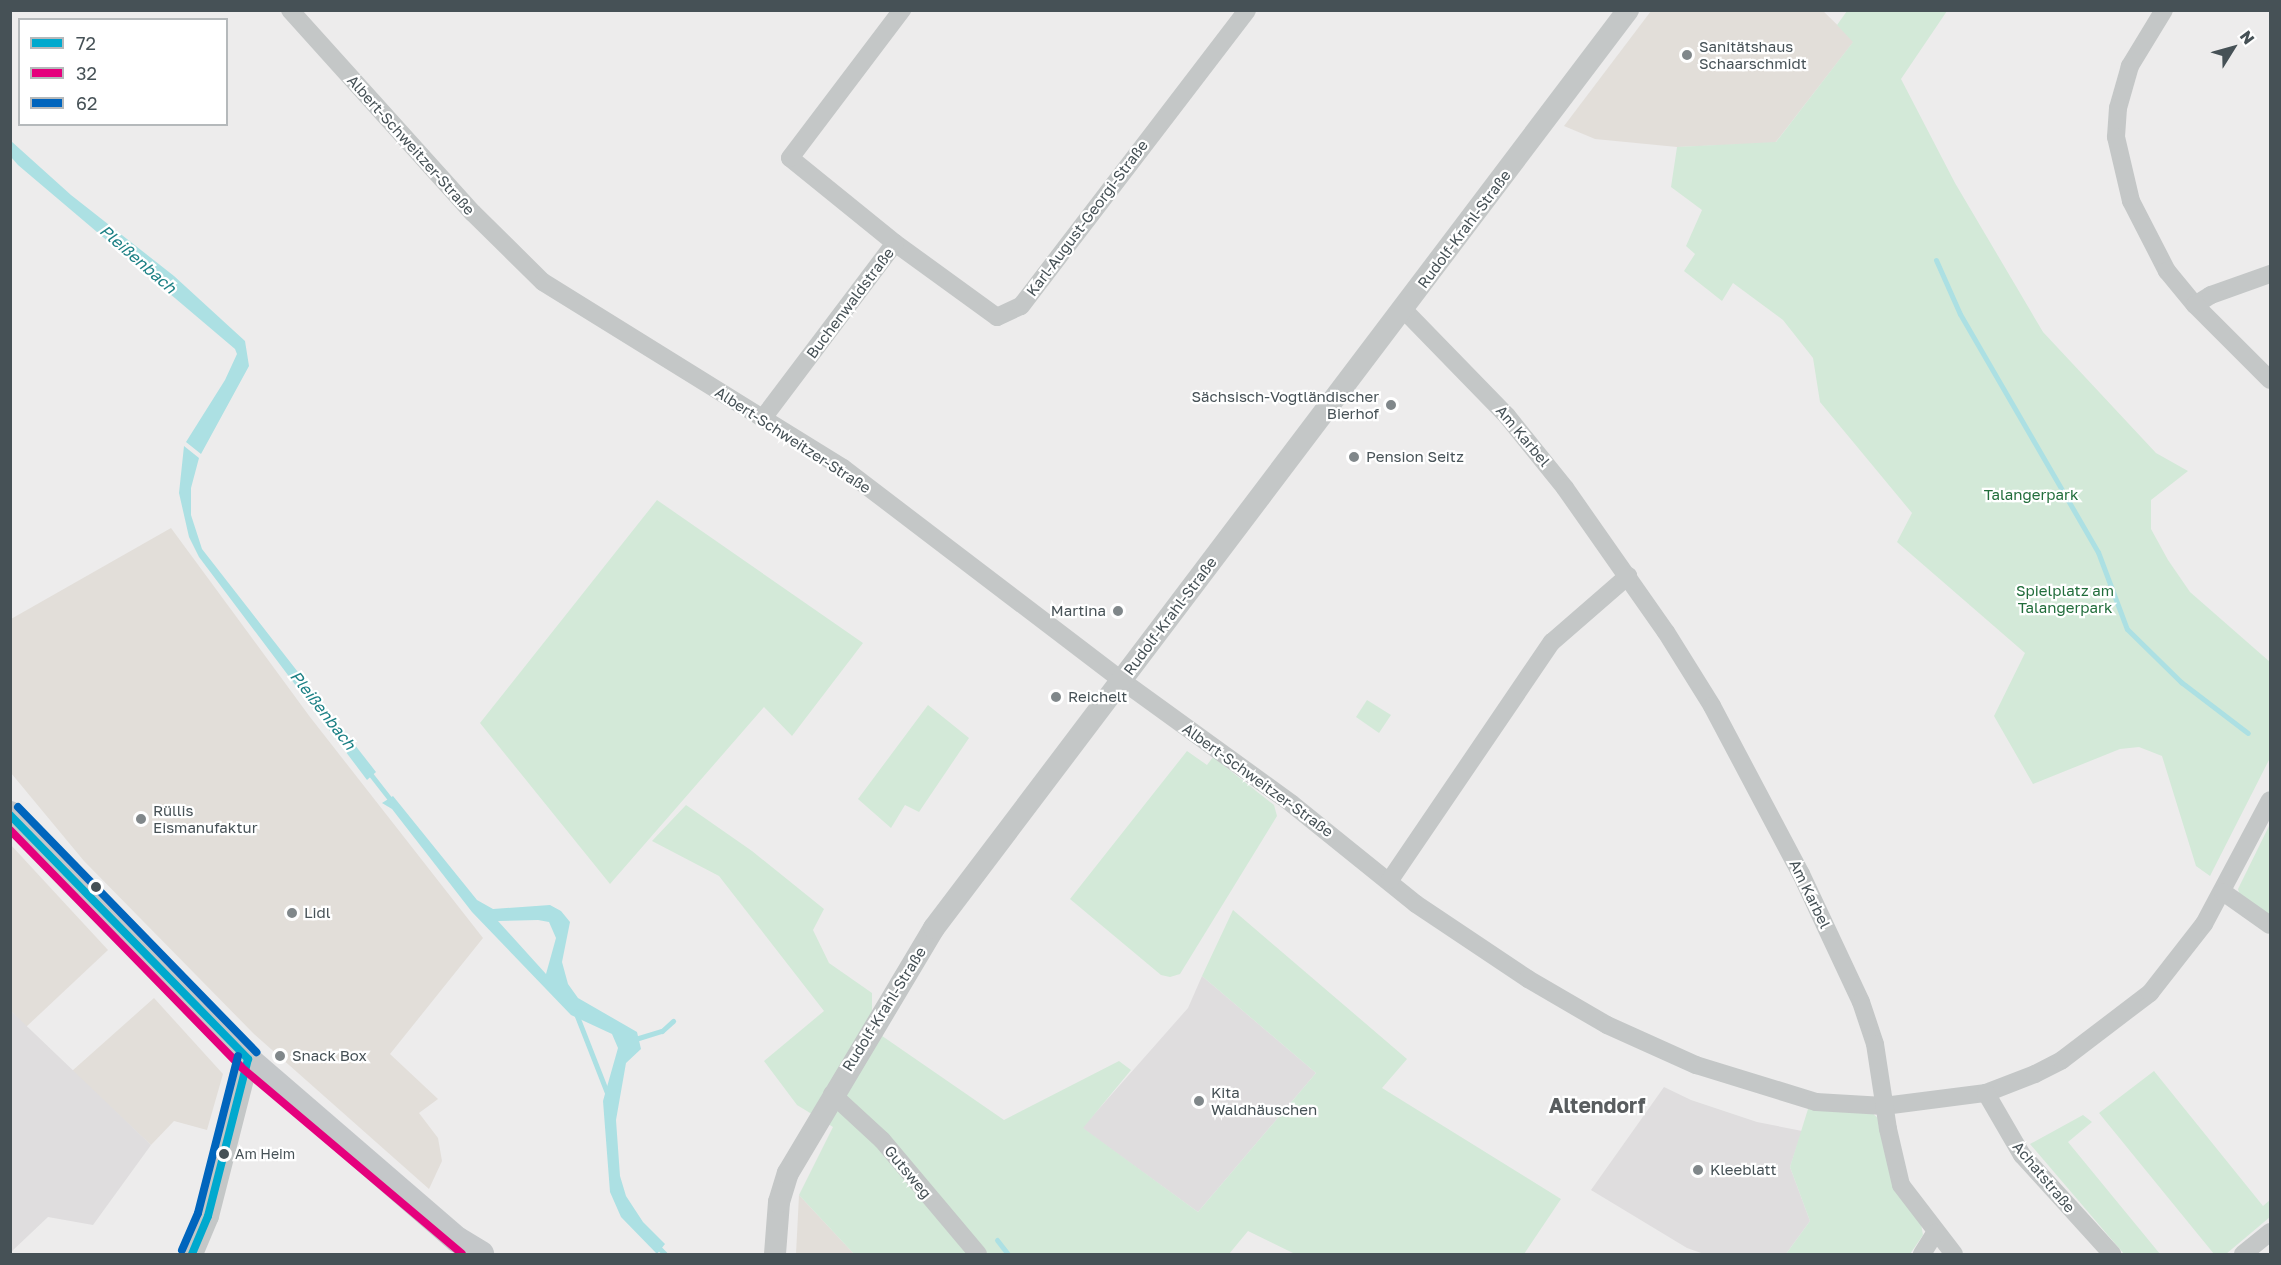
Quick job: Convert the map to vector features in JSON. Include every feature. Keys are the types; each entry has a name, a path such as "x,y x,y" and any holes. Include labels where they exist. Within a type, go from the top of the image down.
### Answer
{"main road":[{"path":"10,814 248,1059 458,1240 481,1254"}],"street":[{"name":"Albert-Schweitzer-Straße","path":"290,10 465,205 543,282 843,468 1121,680 1390,880 1416,904 1528,979 1617,1030 1696,1065 1816,1102 1884,1106 1986,1093 2062,1060 2148,994 2204,924 2271,800"},
{"name":"Buchenwaldstraße","path":"763,418 896,243 790,158 902,10"},
{"name":"Karl-August-Georgi-Straße","path":"896,243 997,317 1021,306 1247,10"},
{"name":"Rudolf-Krahl-Straße","path":"775,1254 779,1202 788,1173 832,1094 934,928 1628,10"},
{"path":"2164,10 2130,66 2118,108 2116,137 2131,201 2145,234 2195,305 2271,380"},
{"path":"2195,305 2211,295 2271,274"},
{"name":"Am Karbel","path":"1403,309 1508,416 1628,576 1712,706 1801,874 1861,1002 1875,1044 1884,1106 1901,1185 1935,1233 1954,1254"},
{"path":"1390,880 1552,642 1628,576"},
{"path":"2223,892 2271,926"},
{"path":"192,1254 208,1216 248,1059"},
{"name":"Achatstraße","path":"1986,1093 2022,1155 2112,1254"},
{"name":"Gutsweg","path":"832,1094 882,1140 978,1254"},
{"path":"2242,1254 2271,1232"},
{"path":"1922,1254 1935,1233"}],"shaded area":[{"path":"1651,11 1823,11 1854,41 1775,143 1677,147 1595,139 1564,126"},
{"path":"171,528 310,717 483,938 390,1054 438,1099 419,1113 438,1138 442,1161 429,1189 254,1034 84,861 11,773 11,619"},
{"path":"10,844 108,950 26,1027 11,1011"},
{"name":"Kita Waldhäuschen","path":"1202,976 1316,1073 1198,1212 1082,1128 1188,1008"},
{"path":"154,998 223,1074 207,1130 174,1121 151,1145 72,1071"},
{"path":"11,1011 151,1145 93,1225 48,1217 11,1252"},
{"name":"Kleeblatt","path":"1664,1087 1691,1100 1757,1122 1802,1131 1790,1167 1810,1221 1786,1254 1704,1254 1687,1248 1591,1190"},
{"path":"799,1195 854,1254 796,1254"}],"green space":[{"name":"Talangerpark","path":"1847,11 1947,11 1901,79 1955,183 2043,332 2156,453 2188,471 2151,500 2151,529 2168,560 2190,592 2270,662 2270,758 2210,876 2196,866 2162,756 2139,747 2120,749 2033,784 1994,716 2025,653 1897,542 1912,513 1820,402 1813,358 1783,320 1733,283 1722,301 1684,271 1695,254 1686,246 1702,210 1671,187 1677,147 1776,142 1853,42 1837,25"},
{"path":"657,500 863,643 792,736 764,707 610,884 480,723"},
{"path":"1367,700 1391,715 1379,733 1356,717"},
{"path":"928,705 969,738 919,812 905,805 891,828 858,799"},
{"path":"1187,751 1207,765 1213,757 1274,805 1277,816 1180,974 1170,977 1161,975 1070,899"},
{"path":"686,805 752,851 824,909 813,930 829,963 872,993 872,1029 1004,1120 1119,1061 1131,1070 1083,1128 1198,1212 1316,1073 1202,976 1233,910 1407,1059 1382,1088 1561,1199 1524,1254 1295,1254 1248,1231 1229,1254 854,1254 799,1195 833,1127 797,1105 764,1061 824,1011 719,876 652,841"},
{"path":"2270,824 2270,921 2241,900 2238,889"},
{"path":"2154,1071 2263,1206 2270,1200 2270,1217 2226,1254 2214,1254 2099,1113"},
{"path":"1808,1109 1871,1112 1879,1119 1921,1224 1923,1235 1910,1254 1786,1254 1810,1221 1790,1167"},
{"path":"2083,1115 2092,1122 2068,1142 2160,1254 2124,1254 2030,1144"}],"water":[{"path":"11,141 71,195 174,276 245,341 249,366 201,454 186,442 225,380 237,354 235,349 18,165 11,157"},
{"path":"184,446 199,458 191,488 191,515 202,549 376,772 367,780 199,557 189,537 179,493"},
{"path":"393,796 477,900 493,909 550,905 561,911 570,922 562,962 568,984 578,998 637,1032 641,1049 626,1063 616,1120 620,1176 626,1196 643,1222 665,1244 657,1254 621,1217 610,1192 603,1101 618,1048 612,1034 571,1015 472,912 392,809 382,803","holes":["498,921 549,922 556,938 546,974"]}],"waterway":[{"path":"1936,260 1960,314 2098,552 2127,629 2181,682 2248,733"},
{"name":"Pleißenbach","path":"368,771 392,802"},
{"path":"575,1011 608,1095"},
{"path":"632,1040 662,1031 673,1021"},
{"path":"997,1240 1008,1254"},
{"name":"Pleißenbach","path":"657,1246 665,1254"}],"transit line":[{"name":"62","path":"18,807 256,1052"},
{"name":"72","path":"10,815 248,1059"},
{"name":"32","path":"10,830 241,1067 462,1254"},
{"name":"62","path":"182,1250 198,1213 238,1056"},
{"name":"72","path":"192,1254 208,1216 248,1059"}],"place":[{"name":"Sanitätshaus Schaarschmidt","path":"1687,55"},
{"name":"Sächsisch-Vogtländischer Bierhof","path":"1391,405"},
{"name":"Pension Seitz","path":"1354,457"},
{"name":"Martina","path":"1118,611"},
{"name":"Reichelt","path":"1056,697"},
{"name":"Rüllis Eismanufaktur","path":"141,819"},
{"name":"Lidl","path":"292,913"},
{"name":"Snack Box","path":"280,1056"},
{"name":"Kita Waldhäuschen","path":"1199,1101"},
{"name":"Am Heim","path":"224,1154"},
{"name":"Kleeblatt","path":"1698,1170"}],"district":[{"name":"Altendorf","path":"1597,1105"}],"park label":[{"name":"Spielplatz am Talangerpark","path":"2065,598"}]}
